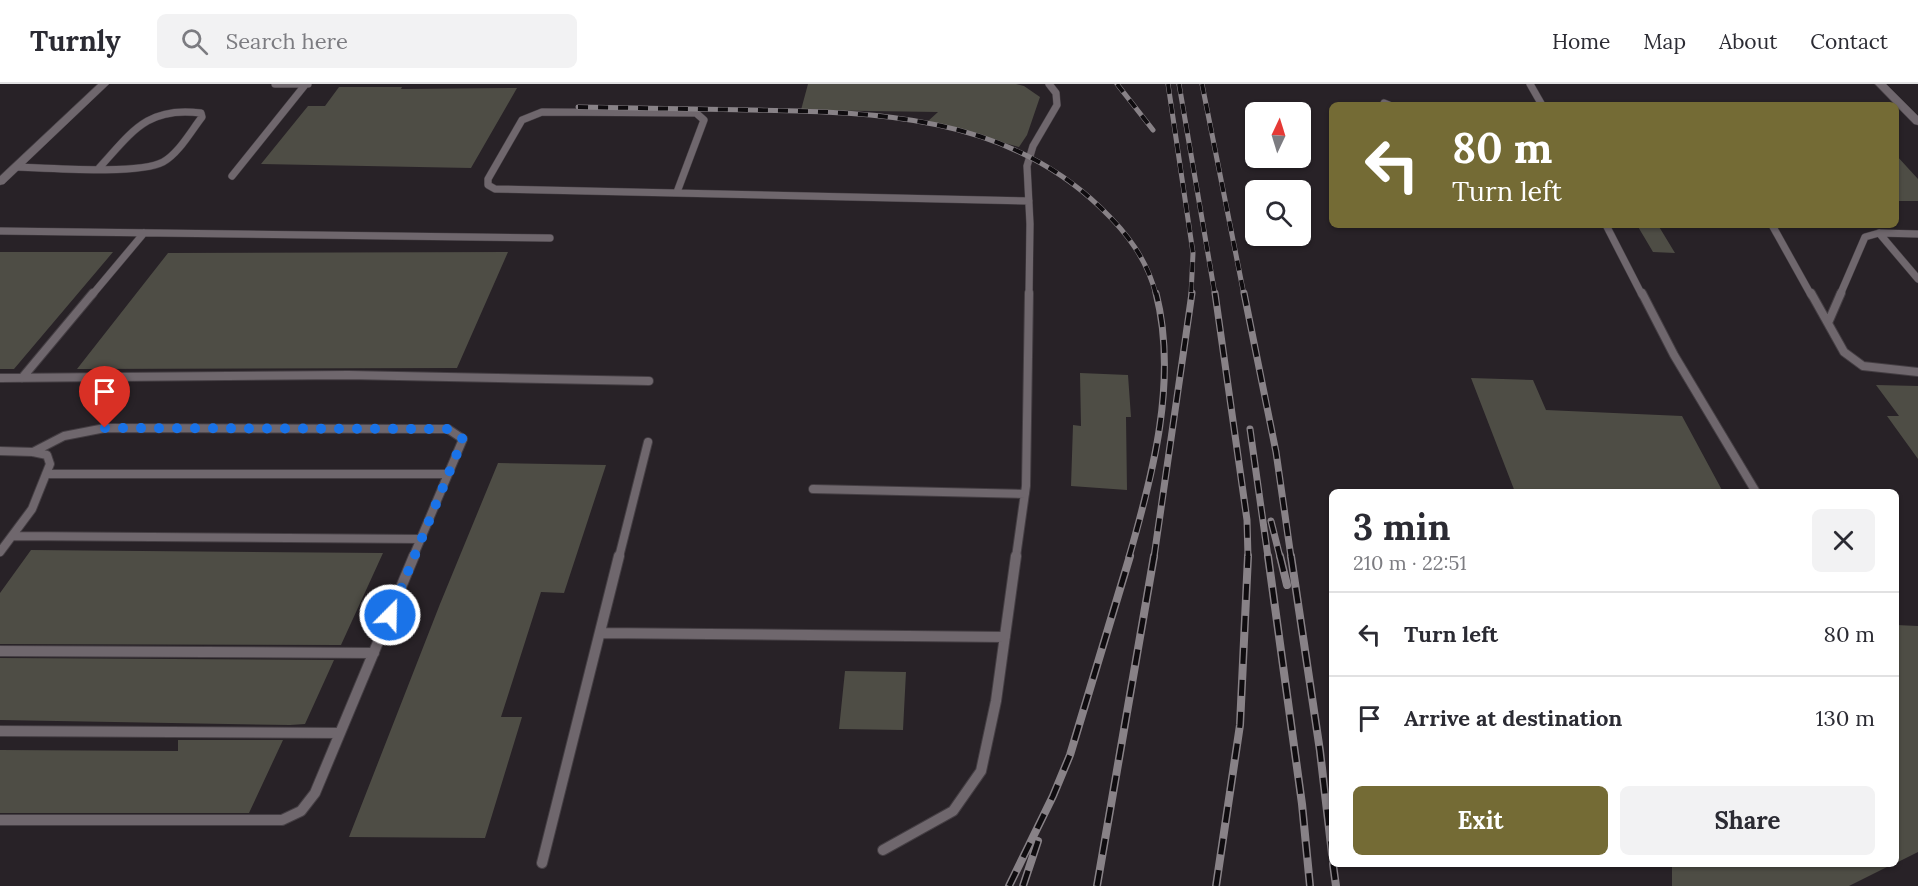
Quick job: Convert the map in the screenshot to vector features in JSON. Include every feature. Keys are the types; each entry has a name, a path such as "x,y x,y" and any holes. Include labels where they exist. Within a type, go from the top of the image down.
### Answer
{"street":[{"path":"0,182 104,84"},
{"path":"1880,84 1898,102"},
{"path":"1899,103 1918,122"}],"lane":[{"path":"275,84 306,84"},
{"path":"232,176 306,84"},
{"path":"883,850 952,811 981,771 996,701 1025,494 1029,201 1027,166 1033,146 1056,105 1056,93 1049,84"},
{"path":"1530,84 1540,102"},
{"path":"677,192 704,120 696,113 542,112 533,114 522,120 488,178 488,185 495,189 1029,201"},
{"path":"16,167 99,168 151,167 161,164 202,117 201,113 156,114 146,119 99,168"},
{"path":"1608,228 1674,355 1754,489"},
{"path":"1774,228 1844,352 1863,366 1918,372"},
{"path":"0,231 550,238"},
{"path":"1828,322 1865,237 1879,232 1918,234"},
{"path":"1879,232 1918,279"},
{"path":"22,378 144,233"},
{"path":"0,378 348,375 649,381"},
{"path":"0,820 282,820 301,811 315,794 463,439 448,429 105,428 64,436 33,452"},
{"path":"542,863 648,442"},
{"path":"0,451 33,452 47,455 50,464 32,509 0,552"},
{"path":"46,474 448,474"},
{"path":"813,489 1025,494"},
{"path":"12,536 421,539"},
{"path":"600,633 1005,637"},
{"path":"0,651 374,653"},
{"path":"0,731 340,733"}],"building":[{"path":"808,84 1016,84 1024,86 1040,97 1027,135 1019,147 927,122 938,112 801,110"},
{"path":"339,87 517,88 471,168 261,164 308,106 325,106"},
{"path":"1899,158 1918,179 1918,201 1899,201"},
{"path":"1639,228 1660,228 1675,253 1653,252"},
{"path":"0,252 113,252 14,369 0,369"},
{"path":"508,252 457,368 77,369 168,253"},
{"path":"1080,373 1128,375 1131,417 1126,417 1127,490 1071,486 1073,425 1081,426"},
{"path":"1471,378 1533,380 1546,410 1682,416 1721,489 1514,489"},
{"path":"1876,385 1918,386 1918,459 1887,416 1899,416"},
{"path":"498,463 606,465 564,593 541,592 501,717 522,717 485,838 349,837 440,604"},
{"path":"31,550 383,553 341,645 0,644 0,593"},
{"path":"1899,625 1918,626 1918,852 1899,862"},
{"path":"0,658 334,660 305,724 290,725 0,720"},
{"path":"845,671 906,672 903,730 839,729"},
{"path":"178,740 283,740 249,813 0,813 0,750 178,751"},
{"path":"1672,867 1887,867 1849,886 1672,886"}],"railway":[{"path":"1117,84 1153,130"},
{"path":"1168,84 1193,253 1191,295"},
{"path":"1179,84 1215,295"},
{"path":"1202,84 1244,295"},
{"path":"578,107 845,113 891,117 937,125 981,137 1023,154 1064,177 1101,208 1135,247 1156,295"},
{"path":"1129,557 1154,460 1160,426 1164,359 1162,326 1156,293"},
{"path":"1154,557 1192,293"},
{"path":"1215,293 1247,520 1248,556"},
{"path":"1244,293 1276,452 1291,557"},
{"path":"1250,429 1268,557"},
{"path":"1271,521 1280,557"},
{"path":"1009,886 1053,796 1070,755 1130,556"},
{"path":"1097,886 1154,556"},
{"path":"1216,886 1240,725 1248,556"},
{"path":"1268,556 1302,804 1310,886"},
{"path":"1280,556 1287,585"},
{"path":"1291,556 1329,828"},
{"path":"1023,886 1038,841"},
{"path":"1333,867 1336,886"}],"route":[{"path":"105,428 448,429 455,432 463,439 390,615"}]}
